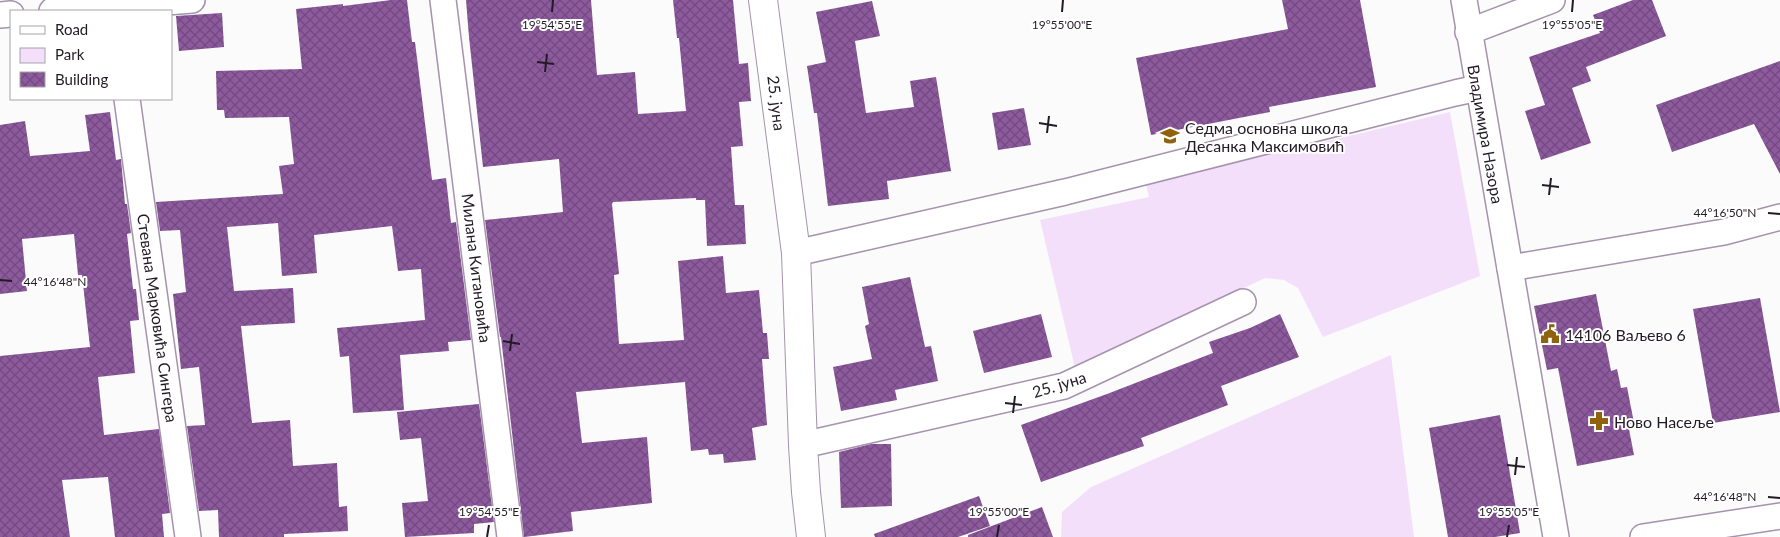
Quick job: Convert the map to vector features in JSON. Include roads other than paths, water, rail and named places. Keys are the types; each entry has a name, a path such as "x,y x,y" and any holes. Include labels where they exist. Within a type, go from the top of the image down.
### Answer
{"street":[{"path":"64,10 192,0"},
{"name":"Милана Китановића","path":"443,0 510,537"},
{"name":"25. јуна","path":"763,0 796,253 806,536"},
{"name":"Владимира Назора","path":"1464,0 1556,537"},
{"path":"1468,32 1552,0"},
{"path":"796,253 1065,192 1455,92 1478,88"},
{"name":"Стевана Марковића Сингера","path":"127,100 188,537"},
{"path":"1510,268 1724,232 1780,217"},
{"name":"25. јуна","path":"803,445 1064,386 1243,302"},
{"path":"1643,537 1780,516"}],"place":[{"name":"Седма основна школа Десанка Максимовић","path":"1170,136"},
{"name":"14106 Ваљево 6","path":"1550,334"},
{"name":"Ново Насеље","path":"1599,421"}]}
